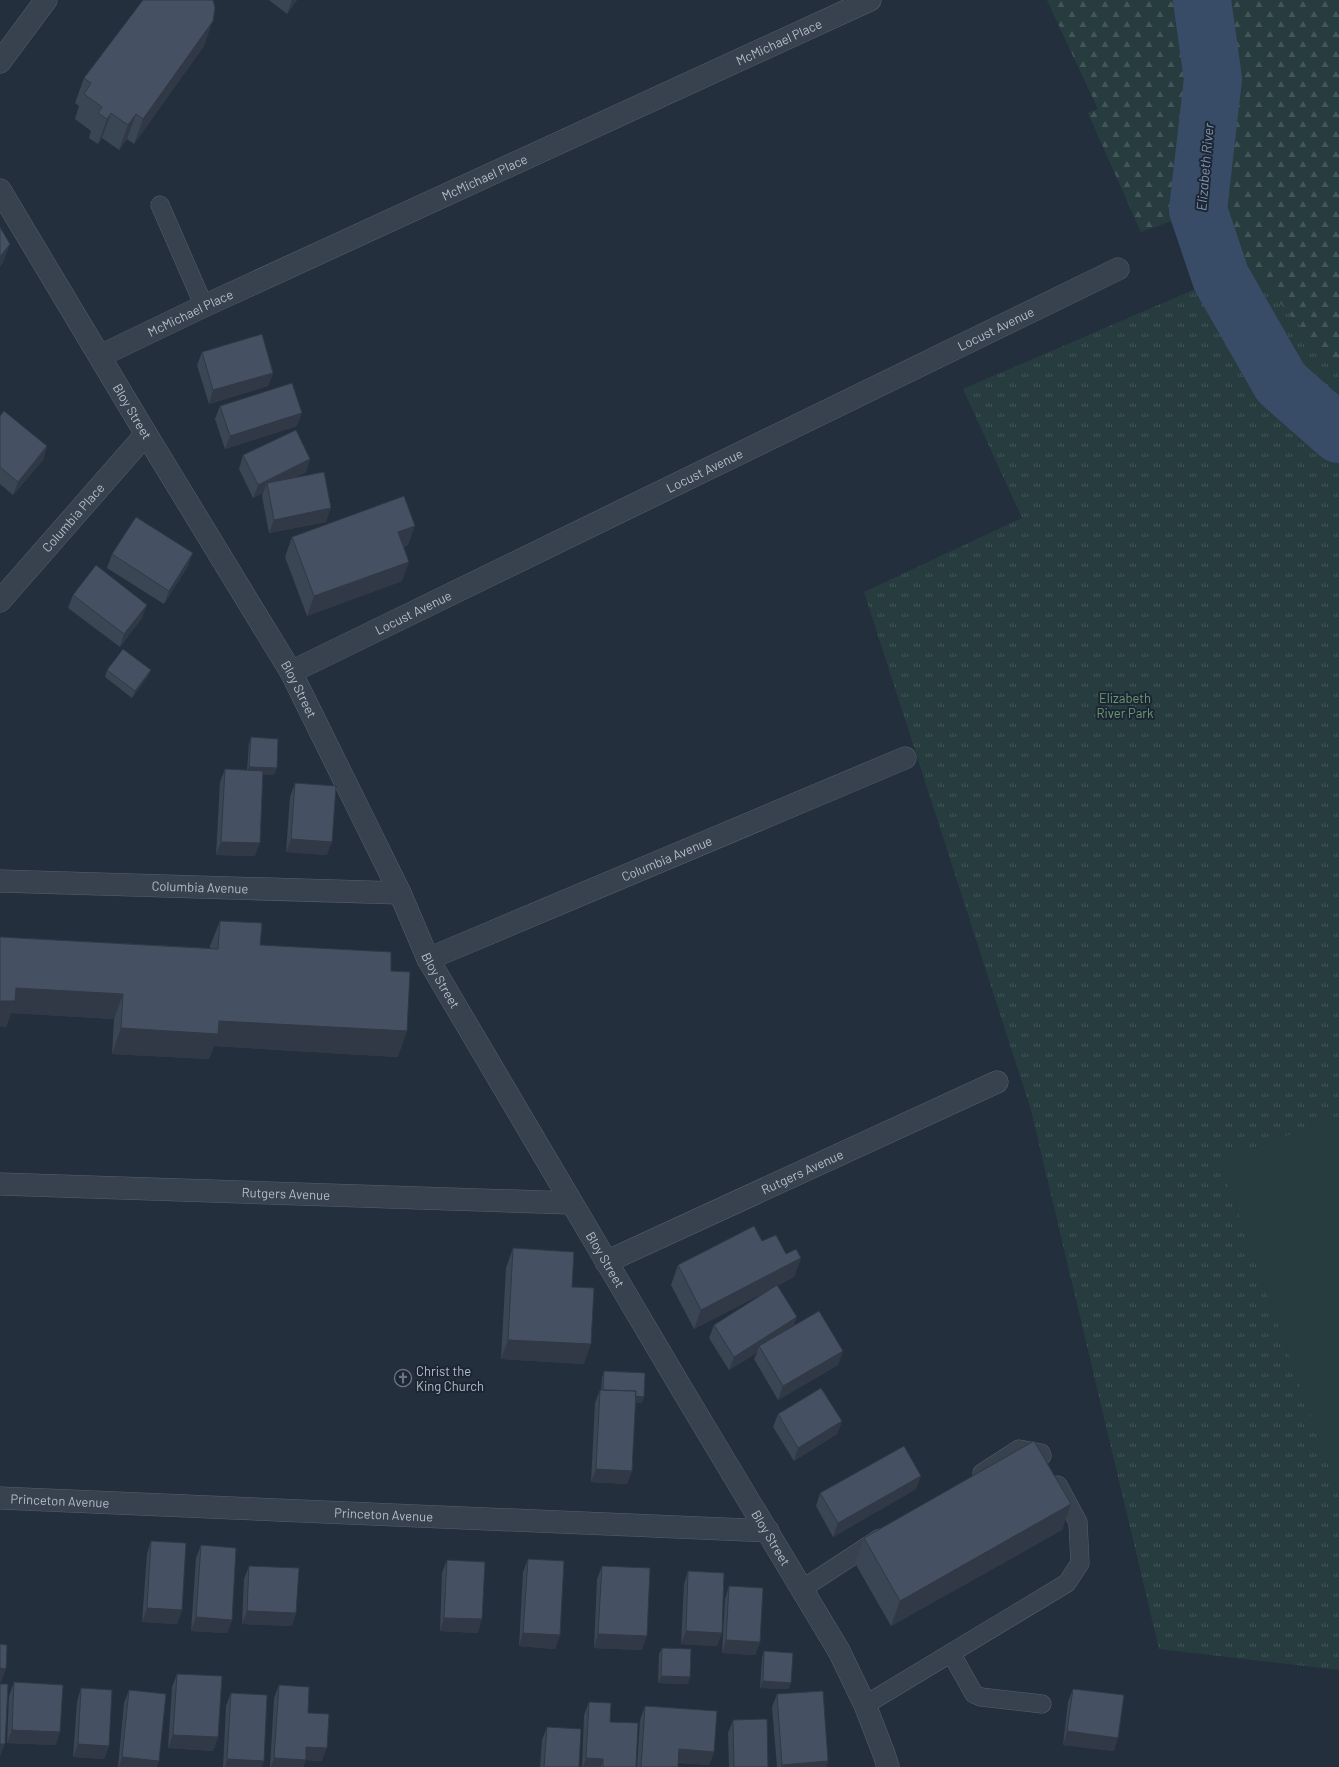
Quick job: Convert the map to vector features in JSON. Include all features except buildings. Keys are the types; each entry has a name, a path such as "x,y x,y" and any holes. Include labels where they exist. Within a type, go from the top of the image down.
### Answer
{"street":[{"path":"0,62 46,0"},
{"name":"McMichael Place","path":"100,356 204,306 870,0"},
{"name":"Bloy Street","path":"0,190 291,672 400,893 428,959 606,1262 839,1651 865,1705 888,1767"},
{"name":"Locust Avenue","path":"291,672 1118,269"},
{"name":"Columbia Place","path":"0,601 146,434"},
{"name":"Columbia Avenue","path":"428,959 905,758"},
{"name":"Columbia Avenue","path":"0,881 400,893"},
{"name":"Rutgers Avenue","path":"606,1262 998,1082"},
{"name":"Rutgers Avenue","path":"0,1184 572,1203"},
{"name":"Princeton Avenue","path":"0,1498 768,1531"}],"lane":[{"path":"160,205 204,306"},
{"path":"865,1705 1067,1583 1080,1563 1078,1522 1041,1453 1019,1449 965,1484"},
{"path":"802,1589 891,1531"},
{"path":"951,1653 974,1694 981,1697 1042,1704"}],"green space":[{"name":"Elizabeth River Park","path":"1047,0 1339,0 1339,1670 1159,1649 1031,1110 864,592 1022,518 963,389 1221,278 1198,211 1141,232 1088,113 1098,109"},
{"path":"1047,0 1339,0 1339,373 1261,280 1198,211 1141,232 1088,113 1098,109"},
{"path":"1339,1117 1339,1495 1219,1160"}],"waterway":[{"name":"Elizabeth River","path":"1202,0 1213,79 1198,210 1221,278 1281,383 1339,434"}],"place":[{"name":"Christ the King Church","path":"403,1378"}]}
